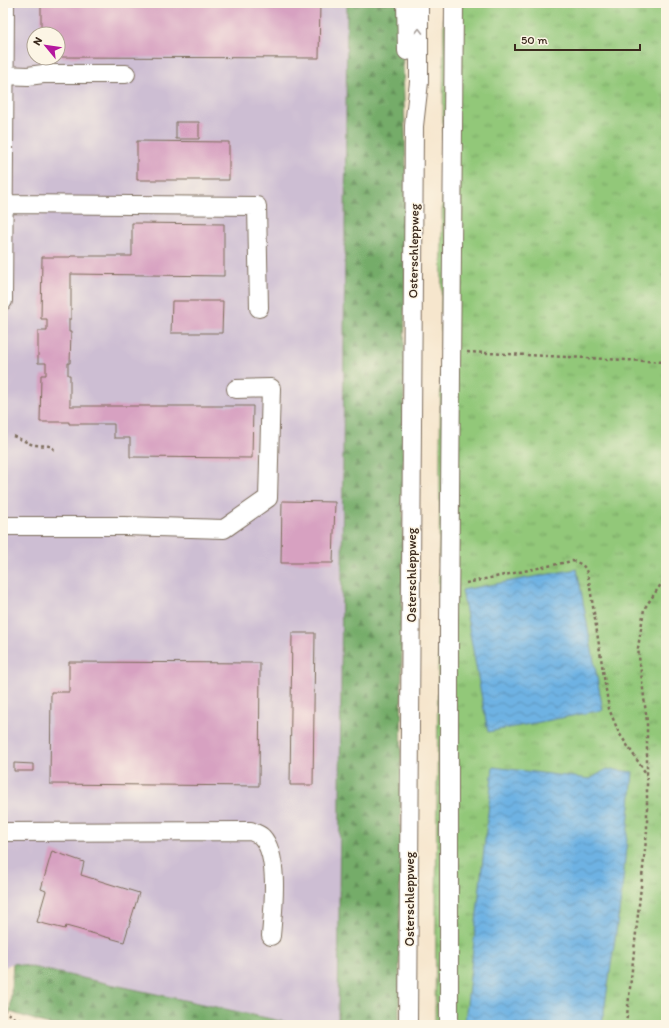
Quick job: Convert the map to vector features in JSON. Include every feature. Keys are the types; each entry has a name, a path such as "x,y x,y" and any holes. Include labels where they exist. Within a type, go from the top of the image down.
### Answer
{"street":[{"path":"3,301 5,3"},
{"name":"Osterschleppweg","path":"406,3 408,83 414,126"},
{"name":"Osterschleppweg","path":"408,1025 414,126 418,82 419,3"},
{"path":"448,1025 454,3"},
{"path":"4,75 126,74"},
{"path":"4,204 257,206 259,308"},
{"path":"3,526 124,526 224,529 268,498 271,388 236,389"},
{"path":"3,832 251,831 262,836 270,852 275,878 272,936"}],"path":[{"path":"451,351 666,362"},
{"path":"13,436 33,445 51,446 56,452"},
{"path":"450,586 572,561 581,563 586,570 589,580 609,709 619,733 647,775"},
{"path":"626,1025 647,831 647,722 638,648 644,609 666,577"},
{"path":"3,1010 14,1018 33,1025"}],"shaded area":[{"path":"3,3 347,3 338,1025 299,1025 13,963 3,968"}],"green space":[{"path":"347,3 401,3 406,162 399,1025 338,1025"},
{"path":"444,3 666,3 666,1025 435,1025"},
{"path":"13,963 299,1025 51,1025 10,1012"}],"water":[{"path":"577,569 603,710 488,732 462,590"},
{"path":"493,767 590,779 607,769 633,772 622,892 602,1025 486,1025 465,1022"}],"building":[{"path":"41,3 320,3 319,58 66,57 66,26 41,26"},
{"path":"176,122 199,122 199,139 176,139"},
{"path":"137,141 229,142 229,180 137,180"},
{"path":"132,223 224,224 224,276 71,274 71,319 69,319 69,332 71,332 70,363 68,363 68,375 70,375 70,406 253,406 252,458 130,457 130,438 114,438 114,424 69,424 69,422 40,422 41,375 46,375 46,363 38,363 38,331 47,331 47,319 41,319 42,257 132,256"},
{"path":"172,301 223,301 222,333 171,333"},
{"path":"282,501 335,502 333,563 281,563"},
{"path":"292,633 315,633 313,785 290,785"},
{"path":"69,662 260,663 259,786 50,784 51,692 69,692"},
{"path":"14,763 33,764 33,771 14,771"},
{"path":"52,851 84,862 81,875 139,893 124,942 66,926 65,929 37,922 46,891 41,889"}]}
